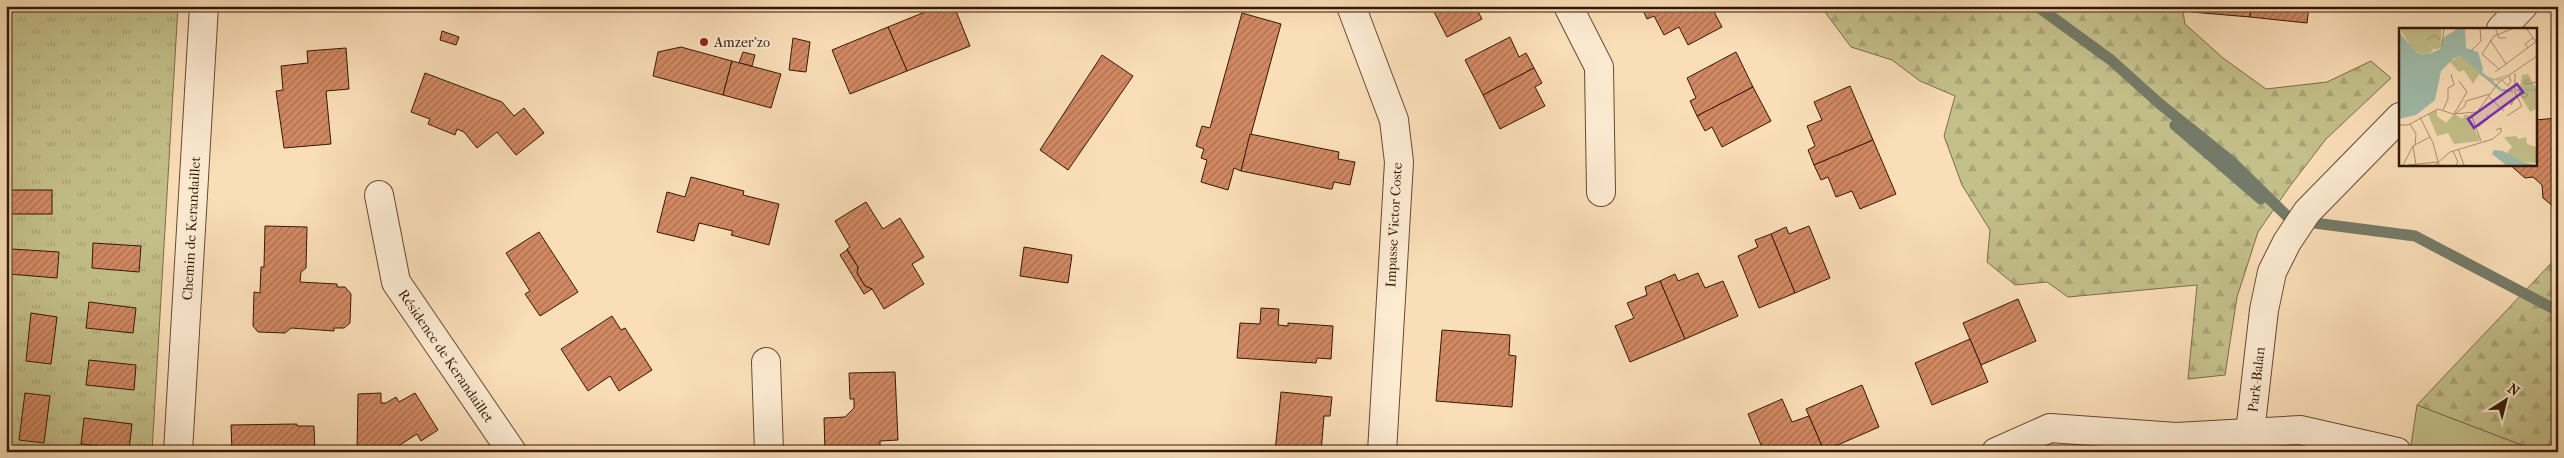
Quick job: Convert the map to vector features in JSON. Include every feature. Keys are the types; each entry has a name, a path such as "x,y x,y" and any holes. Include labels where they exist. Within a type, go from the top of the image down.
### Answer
{"street":[{"name":"Chemin de Kerandaillet","path":"178,452 204,6"},
{"name":"Impasse Victor Coste","path":"1351,6 1394,120 1400,162 1382,452"},
{"path":"1568,6 1599,67 1601,192"},
{"path":"2502,28 2523,6"},
{"name":"Park-Balan","path":"2248,443 2272,272 2286,242 2307,212 2399,117"},
{"name":"Résidence de Kerandaillet","path":"379,195 396,282 512,452"},
{"path":"766,362 769,452"},
{"path":"1996,452 2050,428 2248,443 2300,430 2397,452"}],"green space":[{"path":"6,6 178,6 152,452 6,452"},
{"path":"1824,6 2182,6 2185,24 2223,58 2266,89 2327,82 2371,61 2391,78 2326,139 2258,232 2237,297 2225,375 2188,379 2197,285 2068,297 2047,282 2015,285 1987,262 1990,230 1962,185 1944,136 1955,96 1920,81 1892,60 1851,47 1822,8"},
{"path":"2558,256 2558,452 2540,452 2417,405"},
{"path":"2417,405 2540,452 2410,452"}],"building":[{"path":"940,6 954,6 970,46 907,71 888,27"},
{"path":"1431,6 1475,6 1482,19 1447,37"},
{"path":"1641,6 1711,6 1722,27 1688,45 1679,27 1664,35 1654,16 1647,19"},
{"path":"2192,6 2251,6 2250,17 2191,12"},
{"path":"2251,6 2309,6 2307,23 2250,17"},
{"path":"1242,13 1281,24 1241,171 1234,168 1228,190 1201,182 1207,160 1201,158 1204,149 1196,146 1202,126 1210,128"},
{"path":"888,27 907,71 850,94 832,50"},
{"path":"442,31 459,37 456,45 440,40"},
{"path":"1510,37 1519,57 1526,53 1534,68 1483,95 1465,60"},
{"path":"793,38 810,42 806,72 789,70"},
{"path":"681,47 732,61 723,95 653,76 658,52"},
{"path":"346,48 349,89 326,91 331,144 284,148 276,91 283,90 281,66 308,63 307,51"},
{"path":"743,52 755,55 752,66 739,63"},
{"path":"1736,52 1753,87 1697,116 1690,101 1696,98 1687,78"},
{"path":"1102,55 1133,76 1068,170 1040,150"},
{"path":"732,61 781,74 771,108 723,95"},
{"path":"1534,68 1542,83 1535,87 1545,106 1500,129 1483,95"},
{"path":"425,73 502,102 514,116 524,108 544,133 516,155 497,132 477,148 464,132 457,129 455,135 428,124 430,119 411,112"},
{"path":"1850,86 1873,140 1814,165 1808,150 1815,146 1807,126 1822,120 1814,102"},
{"path":"1753,87 1771,121 1722,147 1712,127 1705,131 1697,116"},
{"path":"2558,118 2558,205 2553,206 2543,198 2542,185 2533,177 2525,178 2510,165 2536,165 2536,120"},
{"path":"1250,134 1339,152 1338,159 1355,162 1350,185 1334,182 1332,189 1330,189 1241,171"},
{"path":"1873,140 1896,194 1860,209 1852,191 1836,197 1828,177 1821,180 1814,165"},
{"path":"691,177 744,191 743,195 779,204 769,245 731,235 733,231 699,223 694,241 657,232 667,192 685,197"},
{"path":"6,190 52,190 52,214 6,214"},
{"path":"866,202 883,229 900,218 924,257 912,264 924,284 884,309 872,289 865,286 857,273 858,267 847,249 850,247 835,221"},
{"path":"265,226 307,227 306,268 301,272 300,282 337,284 337,287 345,287 351,294 350,323 344,328 334,328 334,331 291,328 285,333 258,332 253,326 254,292 260,293 261,267 264,267"},
{"path":"1809,226 1830,278 1795,293 1771,234 1786,227 1789,234"},
{"path":"539,232 578,292 540,316 525,294 530,291 506,253"},
{"path":"1771,234 1795,293 1759,308 1738,256 1758,247 1755,240"},
{"path":"93,243 141,246 139,272 92,268"},
{"path":"1024,247 1072,255 1068,283 1020,276"},
{"path":"11,249 59,252 57,278 9,274"},
{"path":"847,250 858,267 857,273 865,286 872,289 864,294 840,255"},
{"path":"1698,273 1705,288 1723,281 1738,316 1685,339 1660,281 1675,274 1678,281"},
{"path":"1660,281 1685,339 1630,362 1615,326 1634,318 1627,303 1647,295 1645,287"},
{"path":"2018,299 2036,341 1981,365 1963,323"},
{"path":"89,302 136,308 133,333 86,328"},
{"path":"1261,308 1279,309 1278,325 1288,326 1288,323 1333,326 1331,359 1317,358 1316,363 1237,358 1240,323 1260,324"},
{"path":"31,313 57,317 51,364 26,361"},
{"path":"612,316 621,330 625,328 652,370 619,391 610,376 588,391 561,349"},
{"path":"1442,330 1510,335 1509,355 1516,356 1512,407 1436,401"},
{"path":"1970,339 1988,382 1932,405 1915,363"},
{"path":"89,360 136,365 134,390 86,385"},
{"path":"895,372 898,440 880,441 880,452 825,452 824,418 845,417 854,408 854,399 850,399 849,373"},
{"path":"1862,385 1879,427 1824,451 1806,409"},
{"path":"1281,392 1332,397 1330,416 1324,416 1321,452 1275,452"},
{"path":"25,393 50,396 44,443 19,440"},
{"path":"381,393 381,403 386,403 396,397 399,402 415,393 438,430 421,441 417,434 395,448 381,449 381,452 357,452 358,394"},
{"path":"1782,399 1792,422 1809,416 1824,451 1764,452 1748,414"},
{"path":"84,418 132,424 129,449 81,444"},
{"path":"297,424 297,426 314,426 315,452 232,452 231,425"}],"waterway":[{"path":"2037,6 2111,60 2160,104 2231,161 2291,220 2415,236 2558,311"},
{"path":"2175,125 2261,199"}],"place":[{"name":"Amzer’zo","path":"704,42"}]}
